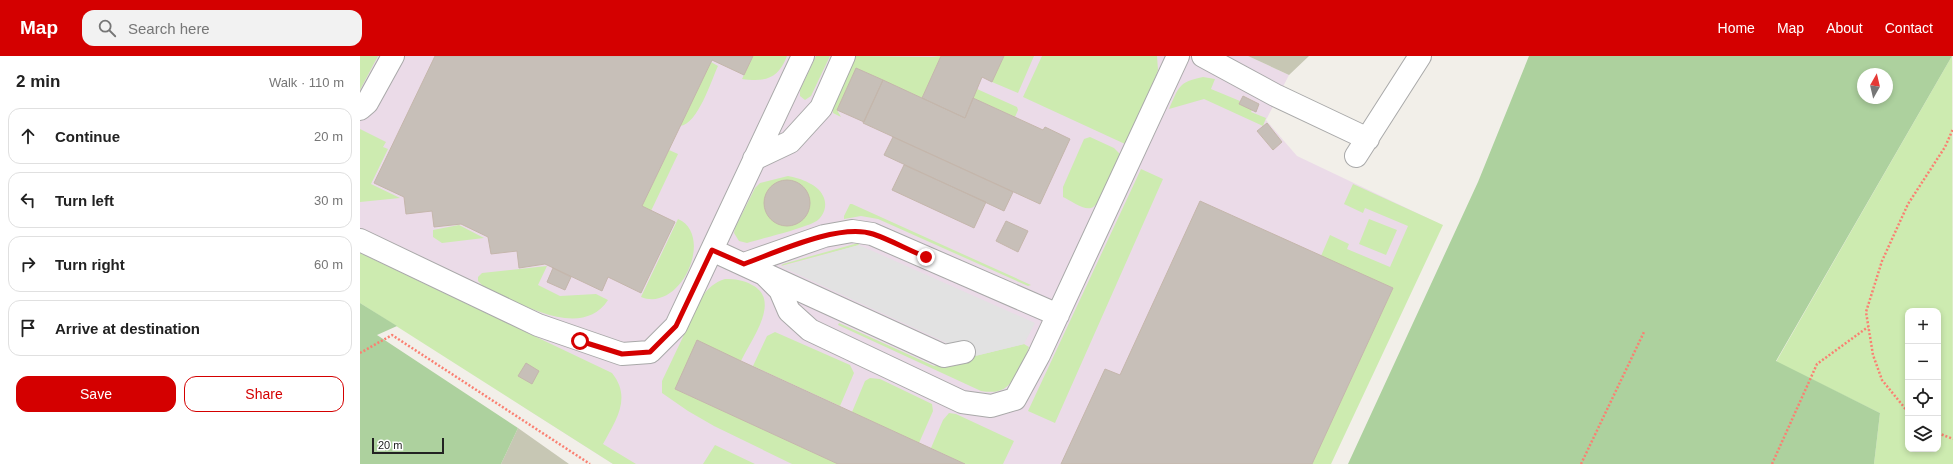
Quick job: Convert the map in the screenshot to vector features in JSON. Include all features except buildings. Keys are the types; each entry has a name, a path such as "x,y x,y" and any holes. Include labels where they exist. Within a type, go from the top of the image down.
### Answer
{"street":[{"path":"360,109 367,103 393,56"},
{"path":"360,240 538,325 622,354 650,352 676,326 803,56"},
{"path":"754,159 790,142 821,108 844,56"},
{"path":"764,274 780,290 789,311 810,330 962,402 991,406 1014,399 1039,355 1178,56"},
{"path":"1203,56 1275,95 1362,147 1420,56"},
{"path":"744,264 824,236 852,231 872,234 1058,315"},
{"path":"712,250 944,356 964,352"}],"path":[{"path":"1905,408 1882,380 1872,355 1866,312 1882,261 1908,204 1945,147 1953,129"},
{"path":"1772,464 1817,364 1868,327"},
{"path":"1581,464 1644,332"},
{"path":"360,353 392,335 590,464"},
{"path":"1941,434 1953,440"}],"shaded area":[{"path":"360,56 1248,56 1289,75 1266,120 1297,156 1438,223 1329,464 613,464 525,408 360,294"},
{"path":"1248,56 1309,56 1289,75"},
{"path":"859,245 1035,323 1024,344 975,356 782,267"},
{"path":"518,428 569,464 501,464"}],"green space":[{"path":"360,56 378,56 360,90"},
{"path":"753,56 787,56 780,70 770,77 758,80 742,79"},
{"path":"816,56 830,56 811,96 805,100 800,96 800,90"},
{"path":"855,56 941,56 922,98 856,68 837,110 841,117 833,113 832,104"},
{"path":"1004,56 1034,56 1018,93 992,82"},
{"path":"1042,56 1157,56 1158,70 1125,144 1023,97"},
{"path":"1529,56 1952,56 1776,361 1880,413 1874,464 1348,464 1478,182"},
{"path":"1952,56 1953,464 1874,464 1880,413 1776,362"},
{"path":"711,62 718,66 708,91 693,118 680,126"},
{"path":"1203,77 1215,79 1211,89 1240,101 1239,104 1252,110 1251,112 1266,118 1263,126 1204,99 1169,109 1180,87 1189,81"},
{"path":"977,89 1017,107 1018,110 1015,117 973,98"},
{"path":"360,129 386,142 383,147 388,149 371,184 400,198 360,202"},
{"path":"1090,137 1114,148 1120,154 1099,200 1095,206 1088,208 1080,206 1063,197 1063,187 1084,139"},
{"path":"669,150 678,154 651,211 642,206"},
{"path":"1141,169 1163,179 1055,423 1028,411"},
{"path":"788,176 804,180 822,193 825,201 825,207 822,216 813,223 795,229 747,243 739,241 734,233 735,228 755,188 760,183"},
{"path":"1353,184 1443,225 1331,464 1312,464 1393,288 1321,256 1330,235 1349,244 1347,249 1390,267 1408,226 1365,208 1363,213 1344,204"},
{"path":"850,204 1031,285 1028,286 878,219 861,216 844,219"},
{"path":"678,219 689,228 693,240 693,255 688,270 680,284 669,294 656,299 641,297"},
{"path":"1369,219 1397,230 1386,255 1359,244"},
{"path":"459,225 484,238 442,243 433,237 433,230"},
{"path":"858,243 859,245 781,266 783,264"},
{"path":"360,253 612,373 618,382 621,391 620,409 617,418 603,444 636,464 613,464 360,303"},
{"path":"547,266 538,285 560,296 596,294 608,300 596,312 582,318 565,318 530,308 483,286 478,281 478,277 482,273"},
{"path":"725,279 746,282 761,292 764,300 764,310 762,321 757,332 741,361 697,341 675,389 838,464 792,464 714,426 688,411 662,393 662,381 702,297 712,286"},
{"path":"360,303 397,326 377,335 518,428 501,464 360,464"},
{"path":"839,323 934,366 1024,344 1029,347 1014,378 1006,387 1002,390 996,391 981,391 838,325"},
{"path":"775,332 850,365 854,373 840,406 753,366 767,336"},
{"path":"870,378 880,379 932,404 933,411 919,443 852,412 865,381"},
{"path":"949,413 956,414 1014,441 1003,464 965,464 931,448 943,420"},
{"path":"715,445 755,464 703,464"}],"route":[{"path":"580,341 622,354 650,352 676,326 712,250 744,264 824,236 852,231 872,234 926,257"}]}
